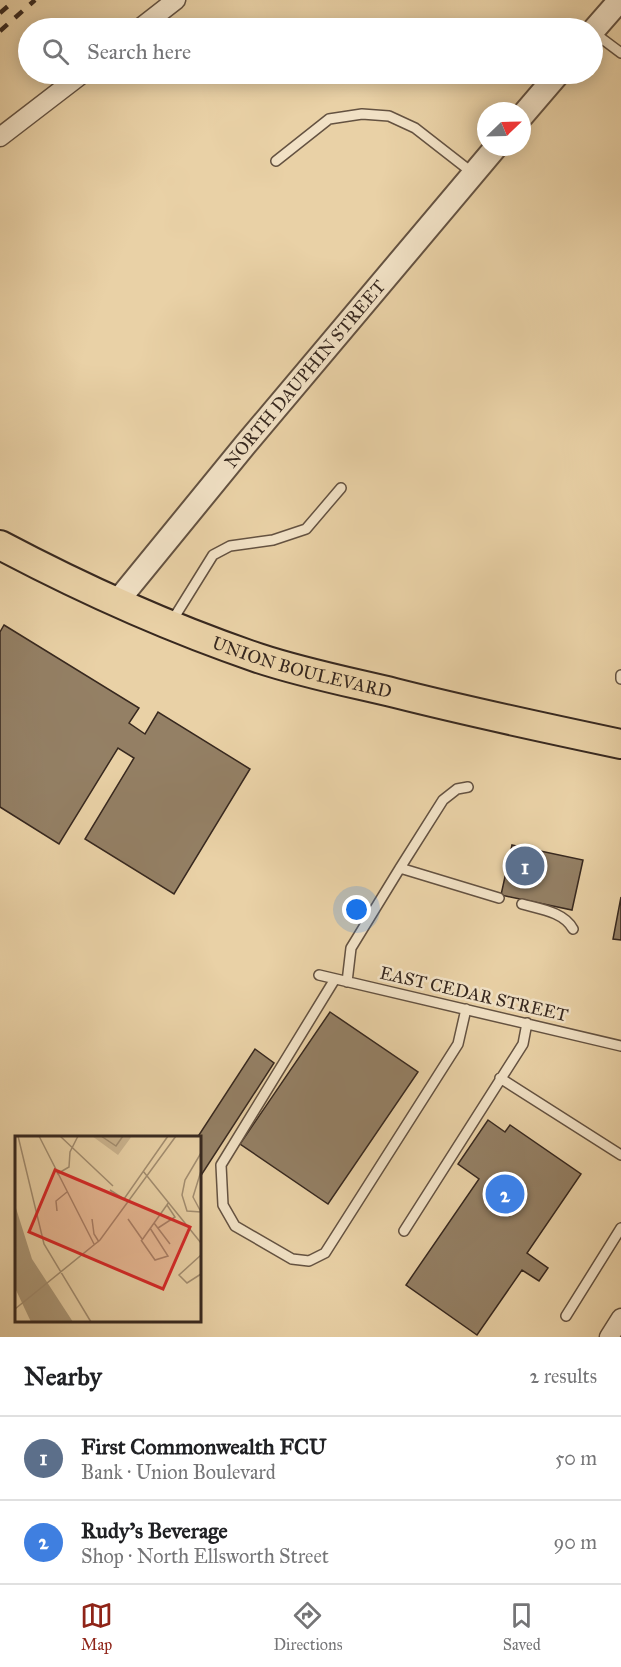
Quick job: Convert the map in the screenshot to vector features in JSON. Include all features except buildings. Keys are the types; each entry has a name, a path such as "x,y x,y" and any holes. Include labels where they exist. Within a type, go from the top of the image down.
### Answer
{"main road":[{"name":"UNION BOULEVARD","path":"0,545 116,603 260,658 334,680 461,711 621,744"}],"street":[{"path":"153,18 176,0"},
{"path":"603,20 620,0"},
{"path":"0,137 69,84"},
{"path":"531,106 549,84"},
{"name":"NORTH DAUPHIN STREET","path":"116,603 252,436 489,156"},
{"path":"609,1337 621,1318"}],"lane":[{"path":"603,40 621,53"},
{"path":"276,161 329,119 362,114 389,116 415,128 474,174"},
{"path":"170,625 213,555 230,546 273,540 306,528 341,488"},
{"path":"347,982 351,948 400,868 443,800 457,789 468,787"},
{"path":"400,868 499,898"},
{"path":"522,904 560,916 569,923 573,930"},
{"name":"EAST CEDAR STREET","path":"319,975 621,1046"},
{"path":"335,979 221,1165 223,1205 235,1226 292,1259 309,1261 325,1253 458,1044 466,1009"},
{"path":"404,1231 523,1044 527,1023"},
{"path":"500,1078 621,1155"},
{"path":"566,1316 621,1228"}],"railway":[{"path":"0,13 15,0"},
{"path":"0,31 35,0"}],"place":[{"name":"First Commonwealth FCU","path":"525,866"},
{"name":"Rudy's Beverage","path":"505,1194"}]}
